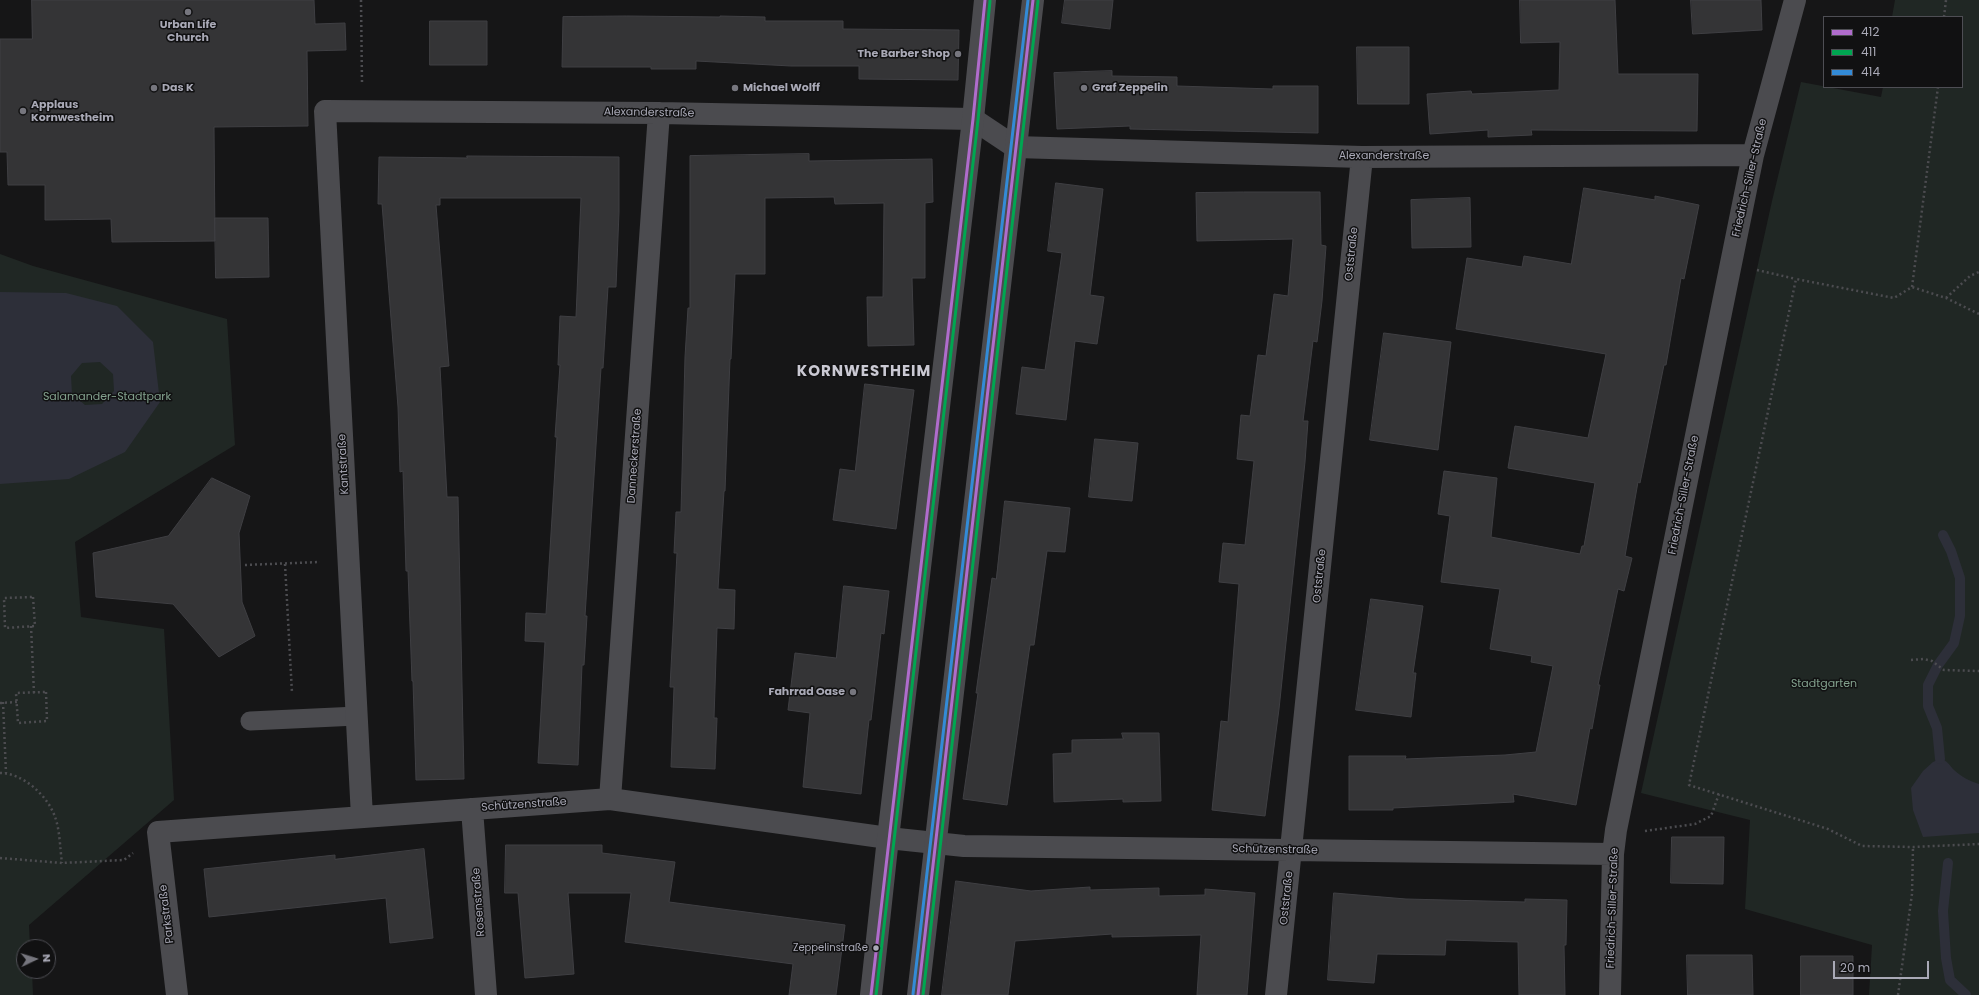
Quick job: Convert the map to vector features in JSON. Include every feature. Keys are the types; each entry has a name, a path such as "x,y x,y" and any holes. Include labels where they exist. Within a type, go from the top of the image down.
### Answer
{"street":[{"path":"871,995 888,838 973,119 985,0"},
{"path":"918,995 1033,0"},
{"name":"Friedrich-Siller-Straße","path":"1610,995 1613,854 1616,830 1754,155 1795,0"},
{"name":"Alexanderstraße","path":"325,111 659,112 973,119"},
{"name":"Kantstraße","path":"325,111 362,817"},
{"name":"Danneckerstraße","path":"610,799 659,112"},
{"path":"973,119 1015,147"},
{"name":"Alexanderstraße","path":"1015,147 1362,157 1754,155"},
{"name":"Oststraße","path":"1276,995 1362,157"},
{"name":"Schützenstraße","path":"158,832 610,799 888,838"},
{"name":"Rosenstraße","path":"472,809 486,995"},
{"name":"Parkstraße","path":"158,832 177,995"},
{"path":"888,838 936,843"},
{"name":"Schützenstraße","path":"936,843 964,846 1613,854"}],"lane":[{"path":"250,722 357,716"}],"path":[{"path":"361,0 363,111"},
{"path":"1944,16 1946,0"},
{"path":"1912,287 1938,88"},
{"path":"1731,264 1796,279 1894,298 1912,287 1946,298 1979,314"},
{"path":"1946,298 1970,276 1979,272"},
{"path":"1796,279 1689,785 1828,829 1862,846 1913,847 1979,844"},
{"path":"245,566 349,561"},
{"path":"285,564 294,719"},
{"path":"33,597 35,626 31,626 5,628 4,598 33,597"},
{"path":"31,626 34,693"},
{"path":"1911,660 1924,659 1932,661 1944,670 1979,671"},
{"path":"46,692 47,721 18,723 16,693 34,693 46,692"},
{"path":"6,773 2,703 17,702"},
{"path":"0,774 6,773 25,781 43,797 55,817 62,863"},
{"path":"1616,830 1644,831 1695,824 1710,816 1719,794"},
{"path":"0,858 62,863 124,860 158,832"},
{"path":"1898,995 1912,894 1913,847"}],"green space":[{"name":"Stadtgarten","path":"1895,0 1979,0 1979,995 1869,995 1872,945 1745,909 1750,820 1641,793 1772,201 1801,82 1823,86 1823,88 1833,88 1881,97 1883,88 1963,88 1963,16 1892,16"},
{"name":"Salamander-Stadtpark","path":"0,254 33,266 227,319 235,445 75,542 81,617 164,629 174,800 29,925 30,939 16,939 16,979 32,979 33,995 0,995"}],"shaded area":[{"path":"0,292 66,293 117,306 153,342 160,402 125,452 69,479 0,484","holes":["100,362 113,374 114,391 102,404 85,405 72,394 71,376 82,363"]},
{"path":"1940,759 1946,762 1963,777 1979,784 1979,833 1923,837 1913,810 1911,788 1923,771 1933,762"}],"building":[{"name":"Das K","path":"32,0 314,0 315,24 345,23 346,50 307,51 308,126 214,127 215,241 112,242 111,219 45,220 45,185 8,185 7,152 0,152 0,39 32,39"},
{"path":"1065,0 1113,0 1110,29 1062,23"},
{"path":"1520,0 1615,0 1618,74 1698,74 1697,131 1531,130 1532,135 1488,137 1488,130 1430,134 1427,94 1471,91 1472,94 1559,90 1560,42 1521,43"},
{"path":"1691,0 1761,0 1762,30 1693,34"},
{"path":"563,17 765,17 765,21 843,21 843,29 959,30 958,80 859,79 859,66 791,66 696,61 696,69 651,69 651,67 562,67"},
{"path":"430,21 487,21 487,65 430,65"},
{"path":"1357,47 1409,47 1409,104 1358,104"},
{"path":"1112,71 1112,76 1177,77 1177,86 1273,89 1273,86 1318,86 1318,133 1130,129 1130,126 1057,129 1054,73"},
{"path":"809,154 809,161 932,159 933,202 925,203 925,278 912,278 914,345 868,346 867,297 883,297 884,203 835,204 834,197 765,198 765,274 735,274 725,491 718,589 735,590 734,629 717,628 714,718 717,718 715,769 671,767 674,687 670,687 677,553 674,553 676,512 681,512 685,357 688,308 690,308 690,156"},
{"path":"467,156 619,157 619,212 616,287 608,287 603,368 601,368 585,616 587,616 584,665 582,665 578,765 538,763 545,642 525,641 526,613 546,614 557,437 555,437 560,365 558,365 560,316 576,317 581,198 440,198 440,205 436,205 449,366 440,367 447,497 458,497 464,779 416,780 408,571 406,571 403,471 400,472 398,407 382,204 378,204 379,157 467,158"},
{"path":"1056,183 1103,189 1090,295 1104,297 1097,344 1075,341 1066,420 1016,414 1022,367 1045,370 1062,253 1048,251"},
{"path":"1584,188 1655,200 1655,196 1699,205 1684,279 1681,278 1666,365 1664,365 1640,483 1638,482 1625,556 1632,558 1624,591 1618,589 1598,685 1600,685 1592,729 1590,728 1576,805 1513,794 1514,802 1393,808 1393,810 1349,810 1349,756 1406,756 1405,759 1505,755 1536,752 1553,666 1531,662 1532,656 1490,649 1500,589 1441,582 1450,516 1438,514 1444,471 1497,478 1491,537 1580,554 1582,546 1584,546 1595,483 1508,468 1515,426 1588,438 1606,354 1456,329 1467,258 1522,267 1524,256 1571,264"},
{"path":"1320,192 1321,245 1326,246 1317,342 1313,341 1303,421 1308,421 1305,462 1279,709 1265,816 1212,810 1221,721 1228,722 1239,584 1219,582 1223,543 1245,545 1254,461 1237,459 1241,415 1250,416 1258,355 1266,356 1274,294 1288,296 1293,239 1197,241 1196,193"},
{"path":"1470,198 1471,247 1412,248 1411,200"},
{"path":"215,218 268,218 269,277 216,278"},
{"path":"1384,333 1451,342 1438,450 1370,440"},
{"path":"865,384 914,390 896,529 833,520 840,469 855,471"},
{"path":"1095,439 1138,443 1132,501 1089,497"},
{"path":"212,478 250,496 239,533 242,602 255,636 219,657 173,604 96,597 93,553 168,536"},
{"path":"1005,501 1070,508 1065,552 1047,551 1034,645 1030,645 1007,805 963,799 992,578 996,579"},
{"path":"844,586 889,591 884,634 881,633 871,720 869,720 861,794 803,787 810,713 788,710 795,653 836,658"},
{"path":"1371,599 1423,606 1413,673 1416,673 1411,717 1356,710"},
{"path":"1122,733 1159,733 1161,801 1123,802 1123,799 1054,802 1053,754 1072,753 1072,740 1123,739"},
{"path":"1672,837 1724,837 1723,884 1671,883"},
{"path":"506,845 602,845 602,853 675,862 669,902 845,925 836,995 789,995 793,964 625,942 631,893 568,893 574,974 525,978 518,893 505,893"},
{"path":"424,849 433,938 390,943 386,898 209,917 204,869 335,855 335,859"},
{"path":"956,881 1031,891 1090,887 1090,890 1159,888 1159,896 1205,895 1205,889 1255,893 1247,995 1197,995 1201,935 1112,937 1112,934 1015,941 1008,995 942,995"},
{"path":"1334,893 1406,899 1525,902 1525,899 1567,900 1566,945 1564,945 1565,995 1519,995 1518,942 1446,940 1445,955 1377,954 1374,983 1328,980"},
{"path":"1687,955 1752,955 1753,995 1688,995"},
{"path":"1801,956 1853,956 1853,995 1801,995"}],"waterway":[{"path":"1940,759 1937,728 1928,706 1928,685 1938,665 1954,643 1960,616 1960,578 1951,551 1943,535"},
{"path":"1948,863 1943,911 1946,958 1950,980 1966,995"}],"transit line":[{"name":"412","path":"871,995 973,119 985,0"},
{"name":"414","path":"913,994 1028,0"},
{"name":"412","path":"918,995 1033,0"},
{"name":"411","path":"876,995 978,120 990,1"},
{"name":"411","path":"923,995 1038,1"}],"place":[{"name":"Urban Life Church","path":"188,12"},
{"name":"The Barber Shop","path":"958,54"},
{"name":"Das K","path":"154,88"},
{"name":"Michael Wolff","path":"735,88"},
{"name":"Graf Zeppelin","path":"1084,88"},
{"name":"Applaus Kornwestheim","path":"23,111"},
{"name":"Fahrrad Oase","path":"853,692"},
{"name":"Zeppelinstraße","path":"876,948"}],"district":[{"name":"KORNWESTHEIM","path":"864,372"}]}
